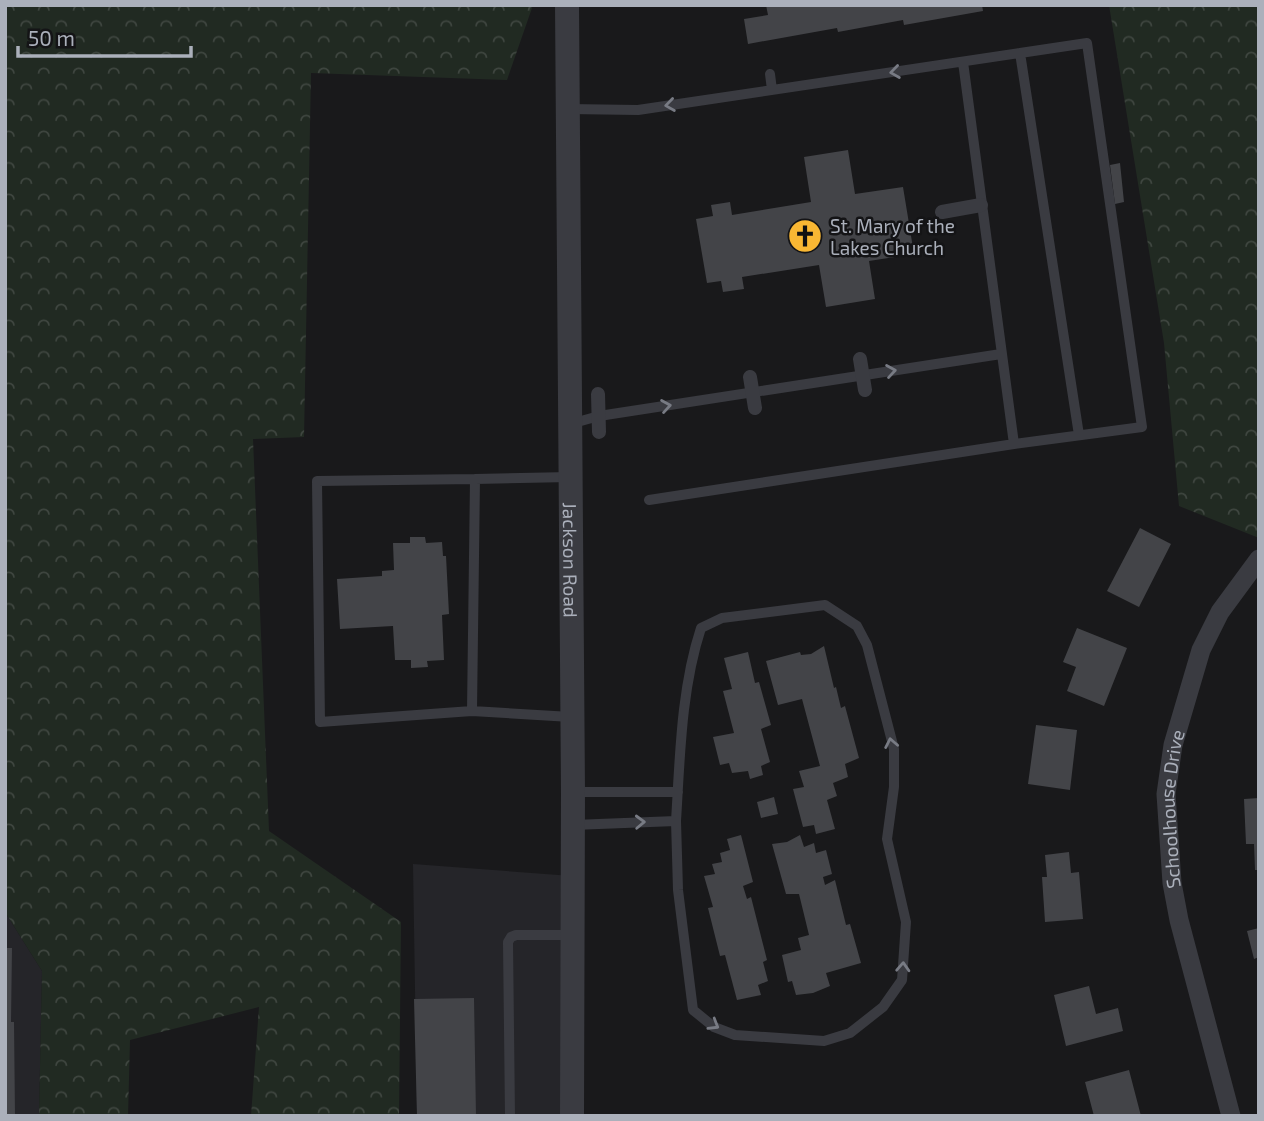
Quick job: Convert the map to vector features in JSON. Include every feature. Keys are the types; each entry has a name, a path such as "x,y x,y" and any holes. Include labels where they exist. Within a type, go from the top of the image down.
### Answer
{"street":[{"name":"Jackson Road","path":"567,5 573,792 572,1116"},
{"path":"942,212 981,205"},
{"path":"860,359 864,382"},
{"path":"750,377 755,408"},
{"path":"598,394 599,432"},
{"name":"Schoolhouse Drive","path":"1231,1116 1179,920 1172,883 1167,794 1173,745 1201,650 1220,612 1259,559"}],"lane":[{"path":"568,109 638,110 1087,43 1142,427 649,500"},
{"path":"1020,53 1079,435"},
{"path":"963,62 1014,444"},
{"path":"770,74 772,90"},
{"path":"569,424 598,416 752,393 864,382 1001,354"},
{"path":"570,477 317,481 320,722 472,711 572,718"},
{"path":"472,711 475,479"},
{"path":"825,605 857,626 867,645 894,749 894,786 887,839 906,922 902,980 883,1007 850,1033 824,1041 735,1035 714,1027 693,1010 678,890 677,821 683,729 694,648 701,628 722,618 825,605"},
{"path":"573,792 678,792"},
{"path":"572,825 677,821"},
{"path":"510,1116 508,942 516,935 573,935"}],"shaded area":[{"path":"413,864 572,876 572,1116 417,1116"},
{"path":"5,912 42,971 39,1116 5,1116"}],"green space":[{"path":"5,5 533,5 507,80 311,73 304,437 253,439 269,831 401,922 399,1116 251,1116 259,1007 130,1040 128,1116 39,1116 42,971 5,912"},
{"path":"1109,5 1259,5 1259,538 1179,506 1164,343"}],"building":[{"path":"766,5 982,5 983,11 904,25 903,20 838,32 837,28 748,44 744,19 768,15"},
{"name":"St. Mary of the Lakes Church","path":"848,150 855,194 903,187 914,254 869,261 875,299 826,307 819,265 742,277 744,289 723,292 721,281 707,283 696,219 713,216 711,205 730,202 732,215 811,202 804,157"},
{"path":"1120,163 1124,202 1115,204 1110,165"},
{"path":"1140,528 1171,544 1139,607 1107,591"},
{"path":"410,537 425,537 426,543 442,542 443,556 446,556 449,614 442,615 444,660 427,661 428,667 411,668 411,660 395,660 393,626 340,629 337,579 382,576 382,571 394,570 393,543 410,543"},
{"path":"1077,628 1127,648 1104,706 1067,691 1076,667 1063,662"},
{"path":"824,646 834,688 836,687 841,708 845,706 859,758 845,764 848,777 833,783 837,796 827,800 835,829 816,834 814,825 803,827 793,789 804,787 799,771 820,766 802,699 778,705 766,661 800,652 801,655 811,654"},
{"path":"748,652 755,683 759,682 771,725 761,729 770,762 761,766 763,775 750,779 748,771 732,773 729,763 720,765 713,737 734,733 723,691 732,689 724,658"},
{"path":"1036,725 1077,730 1070,790 1028,784"},
{"path":"774,797 778,814 761,818 757,802"},
{"path":"1259,798 1259,870 1255,870 1254,844 1246,844 1244,799"},
{"path":"741,835 753,882 743,886 747,899 751,897 767,960 763,962 768,981 758,985 761,995 737,1000 725,955 720,956 708,908 713,907 704,876 715,874 712,864 722,862 720,853 730,850 727,839"},
{"path":"800,835 804,847 814,843 816,853 826,850 832,874 823,877 825,885 835,880 846,925 850,924 861,963 826,973 830,986 813,993 796,995 792,981 788,982 782,955 801,950 798,938 809,935 799,894 786,894 772,844 787,842"},
{"path":"1069,852 1071,873 1079,872 1083,919 1045,922 1042,877 1047,877 1045,855"},
{"path":"1259,928 1259,957 1254,959 1247,931"},
{"path":"5,948 12,948 11,1022 14,1022 15,1116 5,1116"},
{"path":"1089,986 1096,1014 1118,1008 1123,1031 1066,1046 1054,995"},
{"path":"474,998 476,1116 417,1116 414,999"},
{"path":"1129,1070 1141,1116 1094,1116 1085,1082"}],"place":[{"name":"St. Mary of the Lakes Church","path":"805,236"}]}
